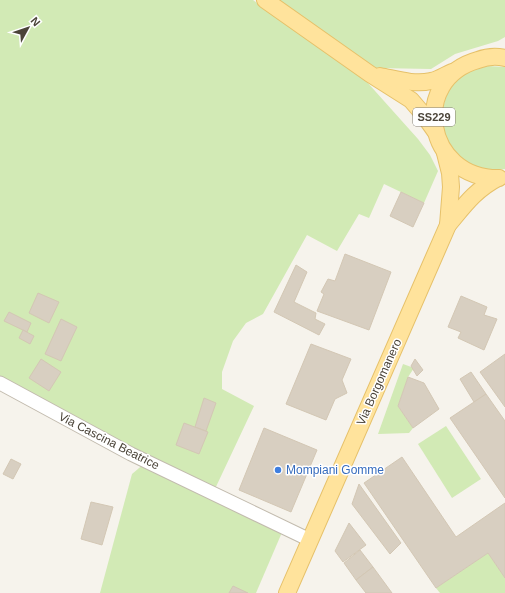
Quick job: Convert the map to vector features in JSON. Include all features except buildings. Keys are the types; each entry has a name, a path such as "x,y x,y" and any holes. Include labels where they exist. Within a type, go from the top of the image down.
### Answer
{"main road":[{"path":"265,0 370,74 411,100 435,131"},
{"name":"SS229","path":"502,178 483,177 468,172 455,164 445,153 439,142 435,131 434,114 436,98 444,83 455,71 469,62 485,57 505,47"},
{"name":"SS229","path":"485,57 505,58"},
{"path":"370,74 408,82 421,83 432,81 455,71"},
{"name":"Via Borgomanero","path":"445,153 450,173 451,187 448,225"},
{"name":"Via Borgomanero","path":"288,593 448,225 476,192 485,185 502,178"}],"street":[{"name":"Via Cascina Beatrice","path":"0,383 131,454 310,540"}],"green space":[{"path":"0,0 253,0 367,82 418,139 430,155 438,171 424,203 384,184 369,218 359,214 337,251 307,235 263,314 246,323 233,341 222,372 222,389 254,406 214,491 0,379"},
{"path":"279,0 505,0 505,37 498,41 455,54 431,69 376,68"},
{"path":"488,66 505,67 505,169 485,170 465,162 455,152 448,141 444,128 442,114 445,101 451,89 460,78 466,74 473,70"},
{"path":"403,364 414,368 408,377 398,406 413,428 409,433 378,434"},
{"path":"446,426 481,479 452,498 418,444"},
{"path":"145,463 283,530 256,593 100,593 132,474"},
{"path":"488,553 505,578 505,593 440,593 436,588"}],"place":[{"name":"Mompiani Gomme","path":"278,470"}]}
